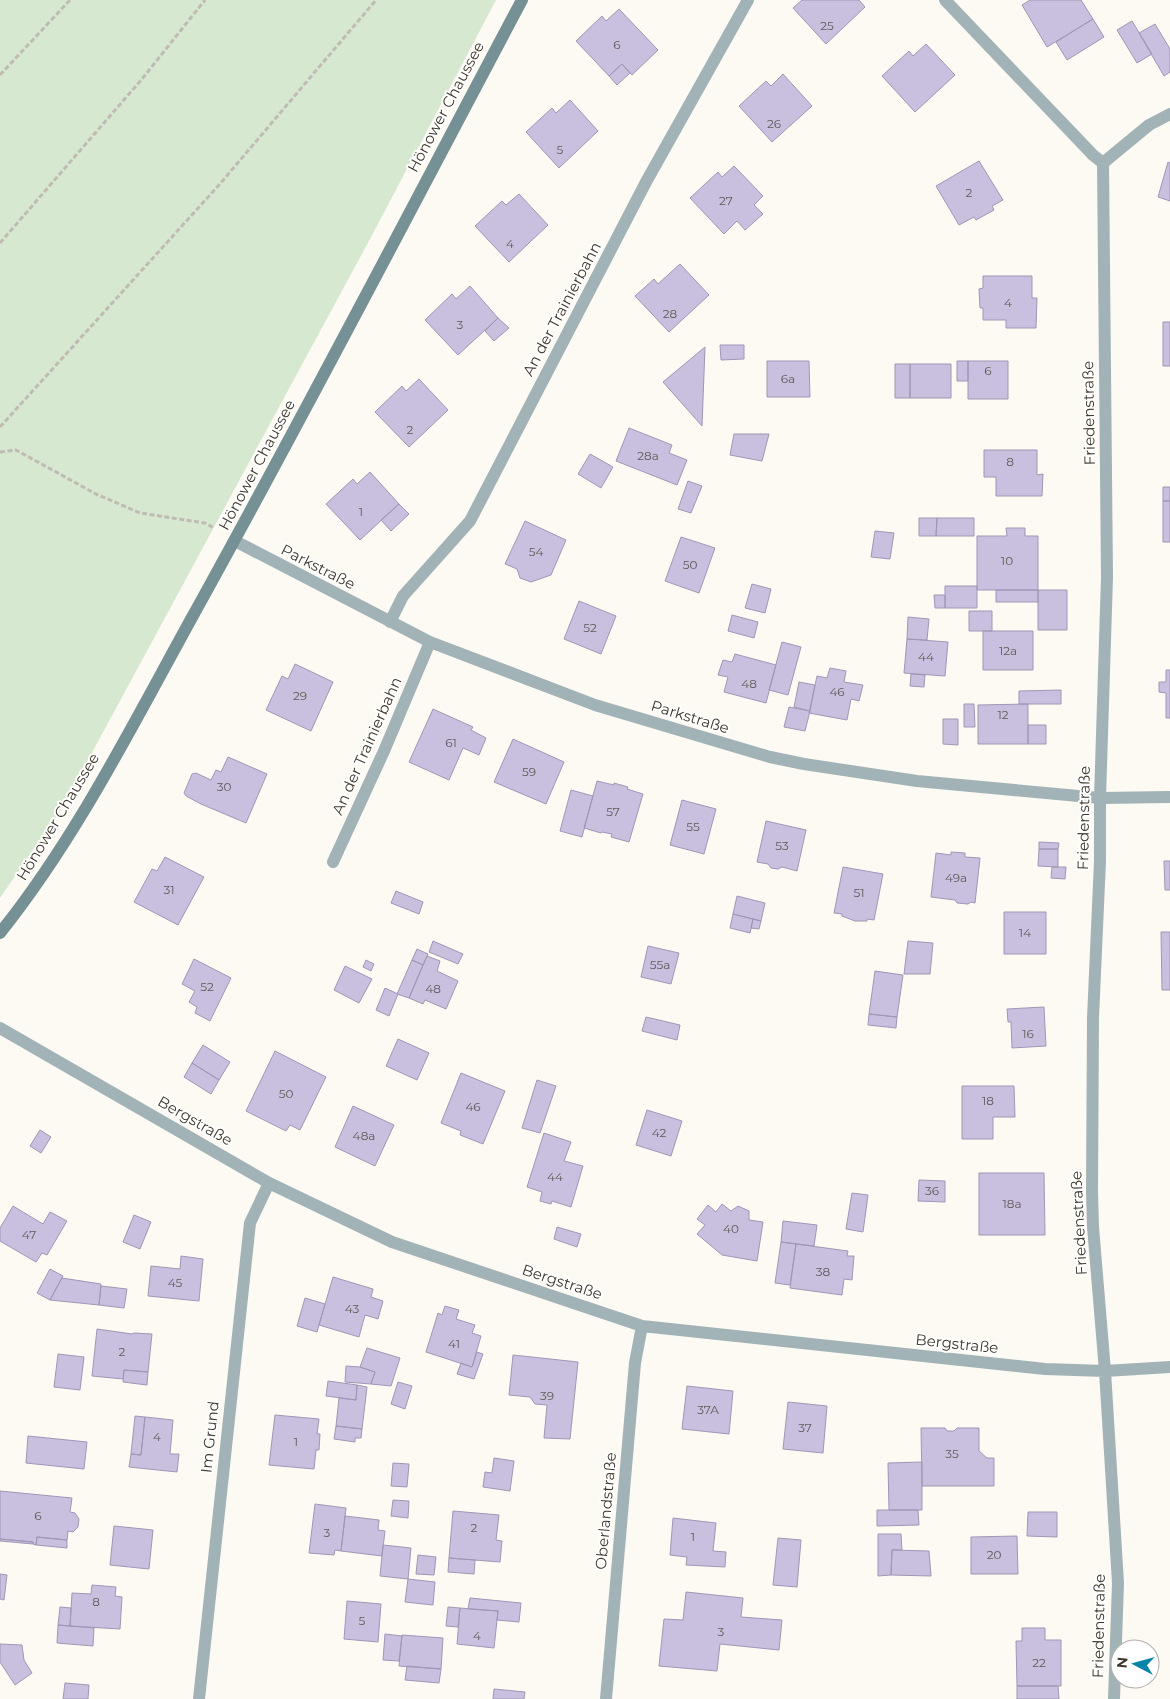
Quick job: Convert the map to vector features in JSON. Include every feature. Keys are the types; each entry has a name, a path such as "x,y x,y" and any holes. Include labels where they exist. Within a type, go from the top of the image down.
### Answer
{"main road":[{"name":"Hönower Chaussee","path":"0,934 26,900 79,819 235,541 522,0"}],"street":[{"name":"An der Trainierbahn","path":"390,622 403,596 470,521 646,182 748,0"},
{"path":"945,0 1103,164 1149,125 1170,114"},
{"name":"Friedenstraße","path":"1103,164 1107,577 1100,798 1100,861 1093,1018 1092,1191 1106,1371 1118,1582 1114,1699"},
{"name":"Parkstraße","path":"235,541 430,642 595,705 689,734 791,762 917,782 1100,798 1170,797"},
{"name":"An der Trainierbahn","path":"333,862 384,751 430,642"},
{"name":"Bergstraße","path":"0,1028 268,1183 392,1242 642,1326 1044,1369 1106,1371 1170,1367"},
{"name":"Im Grund","path":"199,1699 250,1223 268,1183"},
{"name":"Oberlandstraße","path":"606,1699 635,1363 642,1326"}],"path":[{"path":"0,75 70,0"},
{"path":"0,243 142,79 205,0"},
{"path":"0,427 219,185 376,0"},
{"path":"0,452 16,450 96,494 140,513 205,523 235,541"}],"green space":[{"path":"0,0 496,0 370,239 62,808 0,898"}],"building":[{"path":"802,0 859,0 865,7 826,44 793,8"},
{"path":"1030,0 1081,0 1093,19 1047,47 1022,5"},
{"path":"619,9 658,50 632,75 622,64 609,76 576,41 602,16 606,21"},
{"path":"1093,19 1104,37 1067,60 1056,42"},
{"path":"1132,21 1152,54 1137,63 1117,30"},
{"path":"1155,24 1170,49 1170,72 1164,76 1139,33"},
{"path":"926,44 955,75 915,112 882,76 909,51 913,56"},
{"path":"622,64 630,73 617,85 609,76"},
{"path":"783,74 812,106 772,142 739,106 766,81 771,86"},
{"path":"570,100 598,131 559,168 526,132 552,108 556,113"},
{"path":"979,161 1003,200 992,206 994,210 976,220 974,217 959,225 936,186"},
{"path":"1168,162 1170,163 1170,201 1158,197"},
{"path":"734,166 763,196 754,205 763,214 745,230 737,221 724,234 690,198 718,172 722,177"},
{"path":"519,194 548,225 509,262 475,226 502,201 506,205"},
{"path":"680,264 709,295 669,332 635,296 654,279 658,284"},
{"path":"983,276 1032,276 1032,298 1037,298 1036,328 1006,328 1006,320 983,320 983,308 980,308 979,289 983,288"},
{"path":"470,286 498,318 458,355 425,320 452,294 456,299"},
{"path":"498,318 509,328 494,341 485,331"},
{"path":"1163,322 1170,322 1170,366 1163,366"},
{"path":"720,345 744,345 744,359 721,360"},
{"path":"705,347 702,426 663,382"},
{"path":"767,361 809,361 810,397 767,397"},
{"path":"957,361 968,361 968,381 957,381"},
{"path":"968,361 1008,361 1008,399 968,399"},
{"path":"895,364 910,364 910,398 895,398"},
{"path":"910,364 951,364 951,398 910,398"},
{"path":"419,379 448,410 409,447 375,412 402,386 406,391"},
{"path":"629,428 672,445 669,453 687,460 677,485 616,461"},
{"path":"734,434 769,434 762,461 730,455"},
{"path":"984,450 1037,450 1037,475 1043,474 1042,496 996,496 996,477 984,477"},
{"path":"590,454 613,467 601,488 578,474"},
{"path":"370,472 399,504 360,540 326,504 353,479 357,484"},
{"path":"688,481 702,486 691,513 678,509"},
{"path":"1163,487 1170,487 1170,501 1163,501"},
{"path":"1163,501 1170,501 1170,542 1163,542"},
{"path":"399,504 409,514 391,531 381,520"},
{"path":"919,518 937,518 936,536 919,536"},
{"path":"937,518 974,518 974,536 936,536"},
{"path":"525,521 566,540 551,575 531,582 520,578 517,569 505,564"},
{"path":"1006,528 1025,528 1025,536 1038,536 1038,590 977,590 977,536 1007,536"},
{"path":"875,531 894,533 890,559 871,557"},
{"path":"681,537 715,548 699,593 665,581"},
{"path":"752,584 771,589 765,613 745,608"},
{"path":"945,586 977,586 977,608 945,608"},
{"path":"996,590 1038,590 1038,602 996,602"},
{"path":"1038,590 1067,590 1067,630 1038,630"},
{"path":"934,595 945,595 945,608 935,608"},
{"path":"579,601 616,616 601,654 564,639"},
{"path":"969,611 992,611 992,631 969,631"},
{"path":"732,615 758,622 754,638 728,631"},
{"path":"908,617 929,619 927,640 907,639"},
{"path":"983,631 1033,631 1033,670 983,670"},
{"path":"907,639 948,642 945,676 904,673"},
{"path":"782,642 801,647 788,695 769,690"},
{"path":"735,654 776,665 766,703 724,692 728,677 718,675 723,660 732,662"},
{"path":"295,664 333,682 311,731 266,710 282,676 288,679"},
{"path":"830,668 846,671 844,682 863,685 859,701 851,699 847,720 809,713 817,676 827,678"},
{"path":"1166,670 1170,670 1170,718 1166,718 1166,693 1159,692 1159,682 1166,682"},
{"path":"911,674 925,675 924,687 910,686"},
{"path":"799,682 815,685 810,711 794,707"},
{"path":"1061,690 1061,704 1019,704 1019,691"},
{"path":"964,704 974,704 975,727 964,727"},
{"path":"1028,704 1028,744 978,744 978,705"},
{"path":"789,707 810,711 805,731 784,727"},
{"path":"433,709 473,727 471,730 486,738 479,755 463,748 449,780 409,762"},
{"path":"943,719 958,719 958,745 943,744"},
{"path":"1028,725 1046,725 1046,744 1028,744"},
{"path":"513,739 564,762 546,804 494,782"},
{"path":"228,757 267,774 246,823 201,804 184,793 192,774 196,773 211,780 216,770 221,772"},
{"path":"597,781 614,785 614,783 643,794 629,842 611,837 612,834 584,828"},
{"path":"571,790 593,796 582,837 560,831"},
{"path":"682,800 716,809 704,854 670,845"},
{"path":"766,821 806,830 797,871 782,867 778,869 771,868 768,864 757,862"},
{"path":"1039,842 1059,843 1058,849 1039,849"},
{"path":"1039,849 1058,849 1058,867 1038,866"},
{"path":"951,852 965,853 965,857 980,858 975,903 957,903 955,900 931,897 936,853 951,855"},
{"path":"165,857 204,877 178,925 134,902 152,869 157,871"},
{"path":"1164,861 1170,861 1170,890 1165,890"},
{"path":"843,867 883,874 874,920 855,921 842,916 842,914 834,913"},
{"path":"1052,867 1066,867 1065,879 1051,878"},
{"path":"396,891 423,902 419,914 391,903"},
{"path":"737,896 765,903 761,921 733,914"},
{"path":"1004,912 1046,912 1046,954 1004,954"},
{"path":"733,914 753,919 750,933 730,928"},
{"path":"753,919 761,921 759,929 751,928"},
{"path":"1161,932 1170,932 1170,990 1162,990"},
{"path":"433,941 463,954 458,964 429,952"},
{"path":"908,941 933,943 930,974 904,974"},
{"path":"648,946 679,953 671,984 641,977"},
{"path":"417,949 428,954 423,965 412,960"},
{"path":"427,956 440,961 437,971 458,981 446,1009 425,1000 423,1004 409,998"},
{"path":"194,959 231,978 210,1021 195,1013 197,1007 189,1002 195,991 182,984"},
{"path":"366,960 374,964 371,971 363,967"},
{"path":"412,960 423,965 409,998 397,994"},
{"path":"345,966 372,979 359,1003 334,990"},
{"path":"875,971 903,975 897,1017 869,1014"},
{"path":"385,988 398,994 389,1016 376,1010"},
{"path":"1044,1007 1046,1046 1012,1048 1011,1022 1008,1022 1007,1009"},
{"path":"869,1014 897,1017 896,1028 868,1025"},
{"path":"646,1017 680,1025 677,1040 642,1031"},
{"path":"398,1039 429,1053 417,1080 386,1066"},
{"path":"203,1045 230,1062 219,1080 192,1063"},
{"path":"275,1051 326,1077 300,1130 290,1125 286,1131 246,1111"},
{"path":"192,1063 219,1080 211,1094 184,1077"},
{"path":"461,1073 505,1091 483,1144 460,1135 461,1131 441,1123"},
{"path":"537,1080 556,1086 540,1133 522,1128"},
{"path":"962,1086 1014,1086 1015,1117 993,1117 993,1139 962,1139"},
{"path":"353,1106 394,1125 375,1166 335,1147"},
{"path":"647,1110 682,1121 671,1156 636,1145"},
{"path":"40,1130 51,1137 41,1153 30,1146"},
{"path":"544,1133 571,1142 564,1161 583,1166 571,1207 552,1201 551,1204 540,1201 542,1192 527,1187"},
{"path":"979,1173 1044,1173 1045,1235 979,1235"},
{"path":"919,1180 945,1181 945,1202 918,1201"},
{"path":"852,1193 868,1195 863,1232 846,1229"},
{"path":"722,1204 731,1211 738,1206 749,1211 749,1220 763,1222 757,1261 722,1255 697,1234 705,1225 697,1219 708,1205 716,1212"},
{"path":"13,1206 43,1224 50,1212 67,1221 47,1255 42,1253 36,1262 0,1241 0,1228"},
{"path":"134,1215 151,1222 140,1249 123,1242"},
{"path":"783,1221 817,1225 814,1246 781,1242"},
{"path":"557,1227 581,1234 577,1247 554,1239"},
{"path":"781,1242 796,1244 790,1285 775,1283"},
{"path":"796,1244 848,1251 847,1256 854,1256 852,1280 844,1279 842,1295 790,1288"},
{"path":"181,1256 203,1259 199,1301 148,1296 151,1266 180,1269"},
{"path":"50,1269 63,1276 50,1300 37,1293"},
{"path":"333,1277 373,1289 371,1297 383,1301 378,1319 365,1315 359,1337 319,1325"},
{"path":"62,1278 101,1284 99,1305 50,1300"},
{"path":"101,1286 127,1289 124,1308 99,1305"},
{"path":"305,1298 325,1304 317,1332 297,1326"},
{"path":"445,1306 459,1310 456,1319 475,1325 472,1333 481,1336 472,1367 426,1352 438,1313 442,1315"},
{"path":"97,1329 132,1334 152,1334 148,1372 124,1370 123,1379 92,1376"},
{"path":"367,1348 400,1358 391,1386 371,1384 375,1372 360,1367"},
{"path":"477,1352 483,1354 474,1379 457,1374 461,1363 472,1367"},
{"path":"58,1354 84,1357 80,1390 54,1387"},
{"path":"513,1355 578,1362 570,1439 544,1438 547,1405 535,1404 530,1397 509,1395"},
{"path":"346,1366 360,1367 375,1372 371,1384 345,1382"},
{"path":"124,1370 148,1372 147,1385 123,1382"},
{"path":"328,1381 357,1385 356,1400 326,1396"},
{"path":"398,1382 412,1386 405,1409 391,1404"},
{"path":"357,1385 367,1387 362,1429 336,1426 339,1398 356,1400"},
{"path":"687,1386 733,1391 729,1434 682,1429"},
{"path":"788,1402 827,1406 823,1453 783,1449"},
{"path":"275,1415 319,1419 317,1434 320,1434 319,1450 316,1450 314,1469 269,1465"},
{"path":"135,1416 145,1417 141,1455 131,1454"},
{"path":"145,1417 173,1420 170,1454 179,1454 177,1472 129,1467 131,1454 141,1455"},
{"path":"336,1426 362,1429 361,1438 355,1438 355,1442 334,1439"},
{"path":"921,1428 945,1428 947,1431 954,1431 957,1428 979,1428 979,1451 987,1458 994,1458 994,1486 922,1486"},
{"path":"28,1436 87,1442 84,1469 26,1463"},
{"path":"494,1458 514,1461 510,1491 483,1487 485,1472 492,1473"},
{"path":"922,1462 922,1510 889,1510 888,1463"},
{"path":"393,1463 409,1464 407,1487 391,1486"},
{"path":"0,1491 72,1498 70,1512 75,1513 79,1519 78,1527 73,1532 68,1531 67,1540 37,1537 36,1545 33,1542 0,1539"},
{"path":"393,1500 409,1501 408,1518 391,1516"},
{"path":"315,1504 346,1508 341,1551 335,1550 334,1555 309,1553"},
{"path":"877,1510 918,1510 919,1525 877,1526"},
{"path":"453,1511 499,1515 496,1540 502,1541 500,1562 449,1558"},
{"path":"1028,1512 1057,1512 1057,1537 1027,1536"},
{"path":"345,1516 379,1520 378,1530 385,1531 382,1556 341,1551"},
{"path":"673,1518 716,1523 713,1551 726,1552 725,1567 686,1565 687,1557 670,1555"},
{"path":"114,1526 153,1530 149,1569 110,1565"},
{"path":"878,1534 901,1534 902,1550 892,1550 891,1575 878,1576"},
{"path":"1017,1536 1018,1574 971,1574 971,1537"},
{"path":"37,1537 67,1540 67,1548 36,1545"},
{"path":"778,1538 801,1540 797,1587 773,1585"},
{"path":"0,1539 33,1542 33,1544 0,1541"},
{"path":"383,1545 411,1548 408,1579 380,1576"},
{"path":"892,1550 929,1551 931,1576 891,1575"},
{"path":"418,1555 436,1557 434,1575 416,1574"},
{"path":"449,1558 475,1560 474,1574 448,1572"},
{"path":"0,1574 7,1575 4,1600 0,1599"},
{"path":"408,1579 435,1582 433,1605 405,1602"},
{"path":"92,1585 116,1587 115,1596 122,1597 120,1629 70,1626 72,1593 91,1594"},
{"path":"686,1592 743,1598 741,1617 782,1620 779,1650 720,1644 717,1671 659,1666 664,1619 683,1620"},
{"path":"470,1598 521,1603 519,1622 497,1620 498,1611 468,1609"},
{"path":"347,1601 381,1604 378,1642 344,1639"},
{"path":"60,1607 71,1608 70,1626 58,1625"},
{"path":"448,1607 460,1608 458,1627 446,1626"},
{"path":"460,1608 498,1611 494,1648 457,1644"},
{"path":"58,1625 94,1628 93,1646 57,1643"},
{"path":"1022,1628 1045,1628 1045,1640 1061,1640 1061,1686 1017,1686 1016,1641 1022,1641"},
{"path":"385,1634 402,1636 399,1661 383,1660"},
{"path":"402,1635 443,1638 441,1669 399,1666"},
{"path":"0,1644 22,1645 24,1660 32,1673 15,1685 0,1662"},
{"path":"407,1666 441,1669 439,1683 405,1680"},
{"path":"65,1683 89,1685 88,1699 63,1699"},
{"path":"1017,1686 1058,1686 1059,1699 1017,1699"},
{"path":"494,1689 525,1692 524,1699 493,1699"}]}
